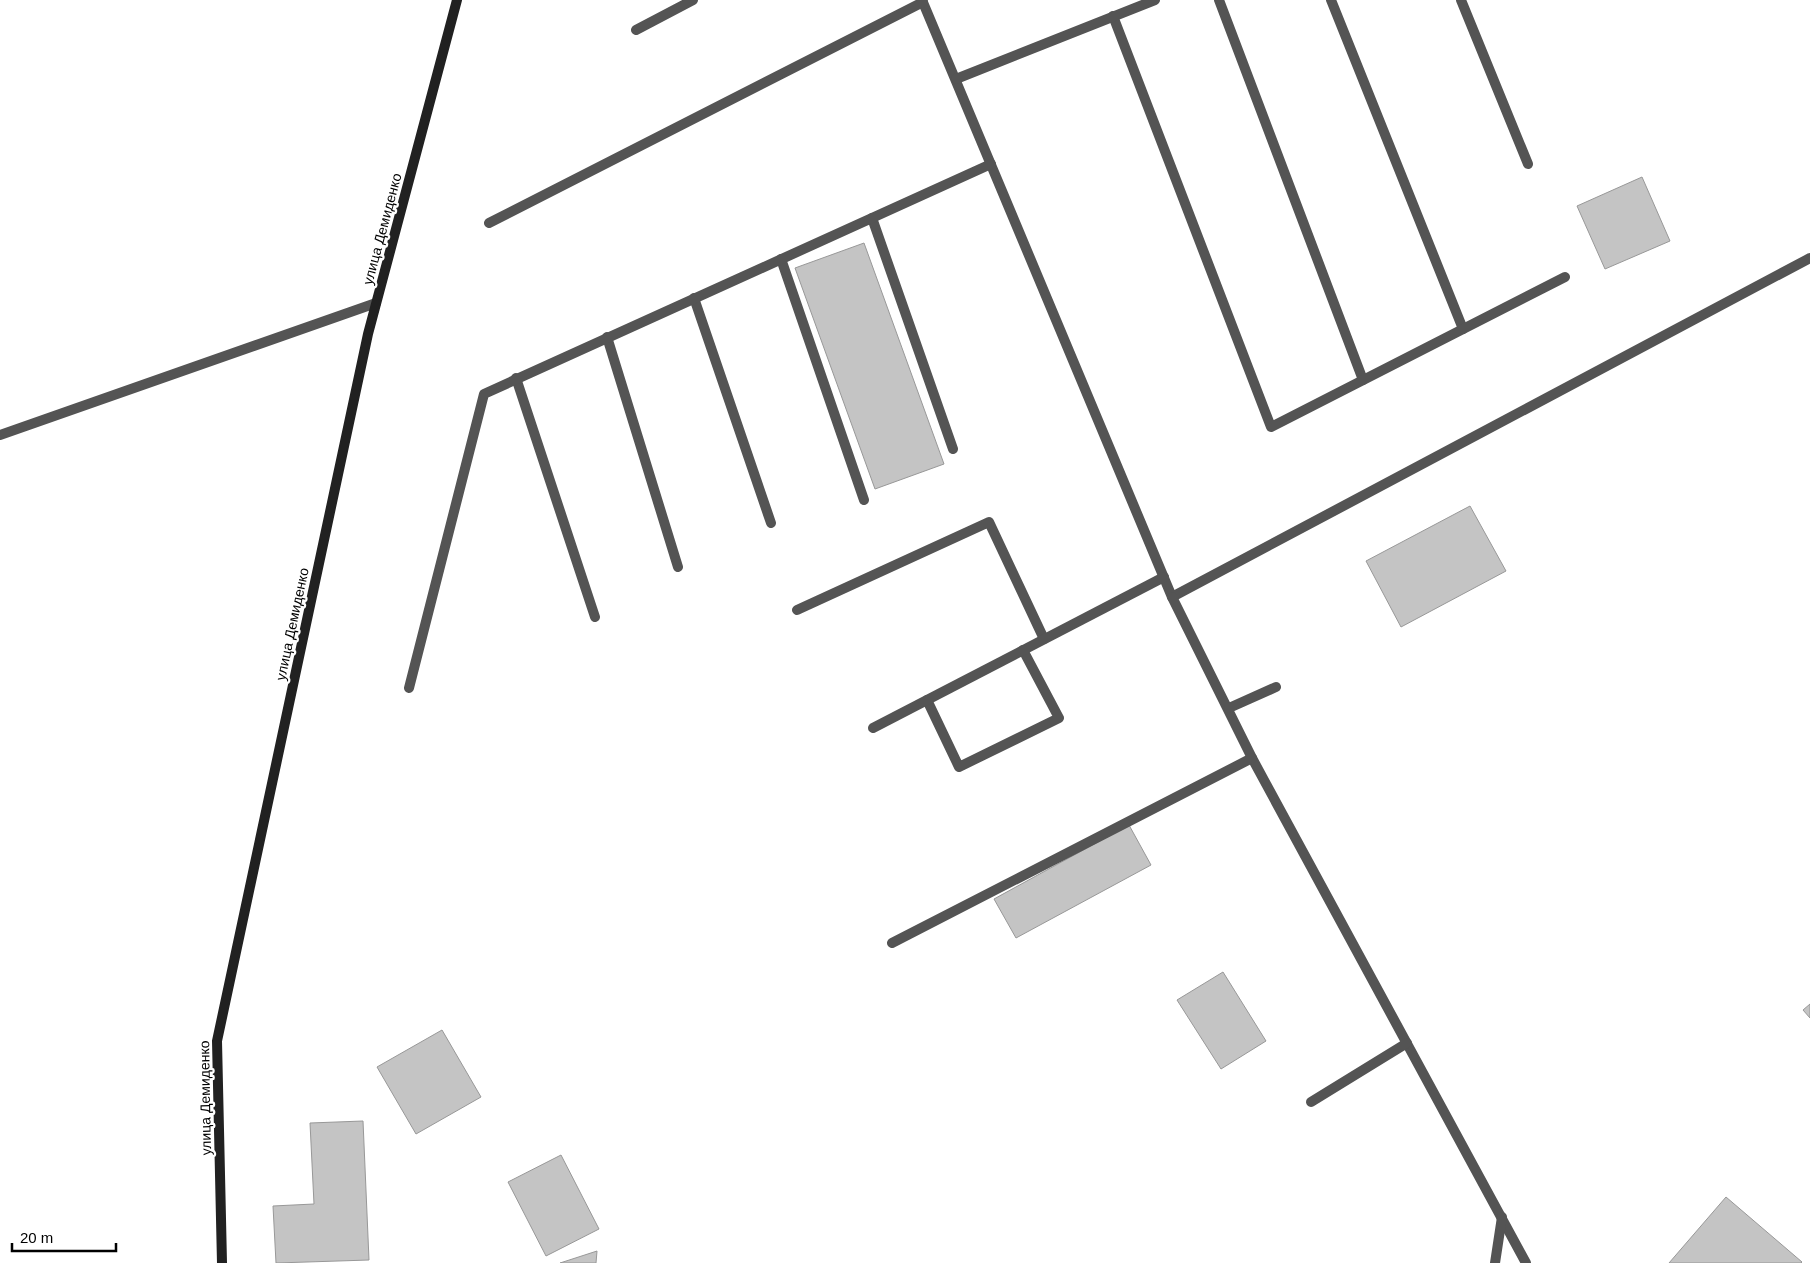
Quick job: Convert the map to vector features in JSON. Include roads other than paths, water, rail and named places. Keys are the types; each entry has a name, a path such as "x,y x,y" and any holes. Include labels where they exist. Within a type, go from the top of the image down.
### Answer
{"main road":[{"name":"улица Демиденко","path":"222,1263 216,1041 376,303 457,0"}],"lane":[{"path":"636,30 693,0"},
{"path":"956,79 1154,0"},
{"path":"1218,0 1363,380"},
{"path":"1331,0 1463,329"},
{"path":"1461,0 1528,164"},
{"path":"489,223 923,1 1172,597 1229,708 1252,758 1526,1263"},
{"path":"1113,16 1271,427 1565,277"},
{"path":"409,688 484,394 991,164"},
{"path":"872,218 953,449"},
{"path":"1172,597 1810,258"},
{"path":"781,259 864,500"},
{"path":"694,298 771,523"},
{"path":"0,435 376,303"},
{"path":"607,337 678,567"},
{"path":"516,378 594,617"},
{"path":"797,610 989,522 1044,639"},
{"path":"873,728 1164,577"},
{"path":"927,700 959,767 1059,718 1023,650"},
{"path":"1229,708 1276,687"},
{"path":"892,943 1252,758"},
{"path":"1311,1102 1407,1043"},
{"path":"1495,1263 1502,1216"}]}
